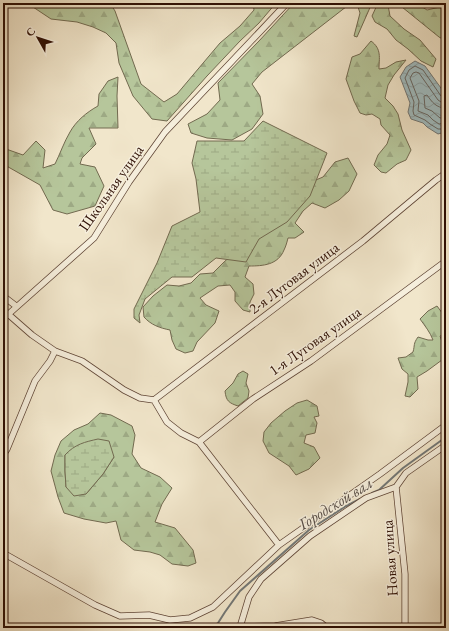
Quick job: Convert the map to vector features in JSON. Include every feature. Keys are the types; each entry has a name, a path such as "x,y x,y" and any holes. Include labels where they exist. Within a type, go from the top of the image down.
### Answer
{"street":[{"name":"Школьная улица","path":"3,319 94,238 129,182 165,132 287,3"},
{"name":"2-я Луговая улица","path":"154,400 363,241 446,173"},
{"name":"1-я Луговая улица","path":"199,442 252,399 311,361 446,261"},
{"path":"3,296 16,306"},
{"path":"8,314 32,335 55,351 82,361 124,390 140,398 154,400 167,422 181,433 199,442 280,545"},
{"path":"3,454 7,449 35,381 50,361 55,351"},
{"path":"3,553 95,605 120,616 149,615 170,620 190,618 213,607 280,545 446,425"},
{"path":"327,628 312,620 275,626 239,627 249,597 261,579 310,536 366,498 396,487 406,473 446,445"},
{"name":"Новая улица","path":"396,487 405,574 405,628"},
{"path":"341,628 405,628"}],"green space":[{"path":"30,3 110,3 115,11 141,84 164,102 177,94 220,43 240,26 254,10 253,3 276,3 167,121 152,119 133,96 119,63 116,43 106,33 77,22 51,19 30,5"},
{"path":"294,3 351,3 262,72 252,84 260,96 263,114 252,129 232,140 207,138 191,133 188,124 207,114 220,100 218,83"},
{"path":"355,3 372,3 357,37 354,36 360,13 357,4"},
{"path":"378,3 391,3 388,5 390,16 404,29 420,40 436,59 433,67 421,61 396,40 387,29 375,22 372,16"},
{"path":"397,3 416,3 427,10 440,7 446,3 446,41 439,37"},
{"path":"371,41 375,44 378,50 379,69 386,68 396,62 406,60 388,85 385,98 398,114 402,130 411,150 406,160 397,164 386,173 381,172 374,165 378,155 387,144 390,135 381,125 380,119 372,114 366,115 360,113 346,79 352,57 360,54"},
{"path":"118,77 118,128 89,128 96,144 82,158 80,164 95,167 104,186 95,206 67,214 53,210 40,185 3,164 3,146 6,149 23,155 36,141 45,150 43,168 55,164 72,128 82,117 98,106 99,94 108,81"},
{"path":"263,121 327,153 310,196 287,222 259,239 246,262 216,258 192,277 172,277 145,299 139,315 140,323 134,318 134,309 157,263 172,226 200,212 196,179 192,163 197,141 244,141"},
{"path":"348,158 357,174 349,191 339,200 325,208 312,203 303,211 295,223 304,232 295,238 288,238 286,246 278,259 270,264 249,266 245,277 253,284 254,294 250,302 250,312 243,310 235,301 235,292 230,285 218,286 200,298 206,305 219,311 215,323 197,342 193,351 185,353 176,349 170,330 156,326 144,317 143,307 153,296 167,285 179,286 191,283 200,274 213,273 311,182 323,177 335,162"},
{"path":"437,306 446,321 446,333 440,336 446,349 446,357 417,377 418,389 410,397 405,396 408,374 402,369 398,358 406,357 413,352 418,337 433,340 420,319 428,311"},
{"path":"243,371 248,374 246,383 249,391 248,398 238,406 228,401 225,391 233,383 238,374"},
{"path":"307,400 317,406 319,416 314,417 317,423 315,433 306,435 304,443 314,447 320,458 309,469 296,475 289,466 269,453 263,441 264,432 271,423 285,411 297,403"},
{"path":"100,413 111,415 132,426 135,435 132,454 141,468 160,477 172,488 162,504 155,522 175,528 193,550 196,563 188,566 172,564 160,555 134,550 121,540 116,521 106,523 84,519 64,513 51,471 55,455 61,441 74,430 88,424","holes":["65,455 114,457 103,474 86,494 66,487"]},
{"path":"98,439 109,441 114,457 103,474 86,494 74,496 66,487 65,455 76,446 84,442"}],"water":[{"path":"415,61 425,66 446,95 445,132 438,134 423,123 411,119 408,112 410,103 400,77 406,67"}],"waterway":[{"name":"Городской вал","path":"372,493 379,490 403,468 446,437"},
{"name":"Городской вал","path":"210,628 218,623 240,591 309,530 346,506 360,499"}]}
